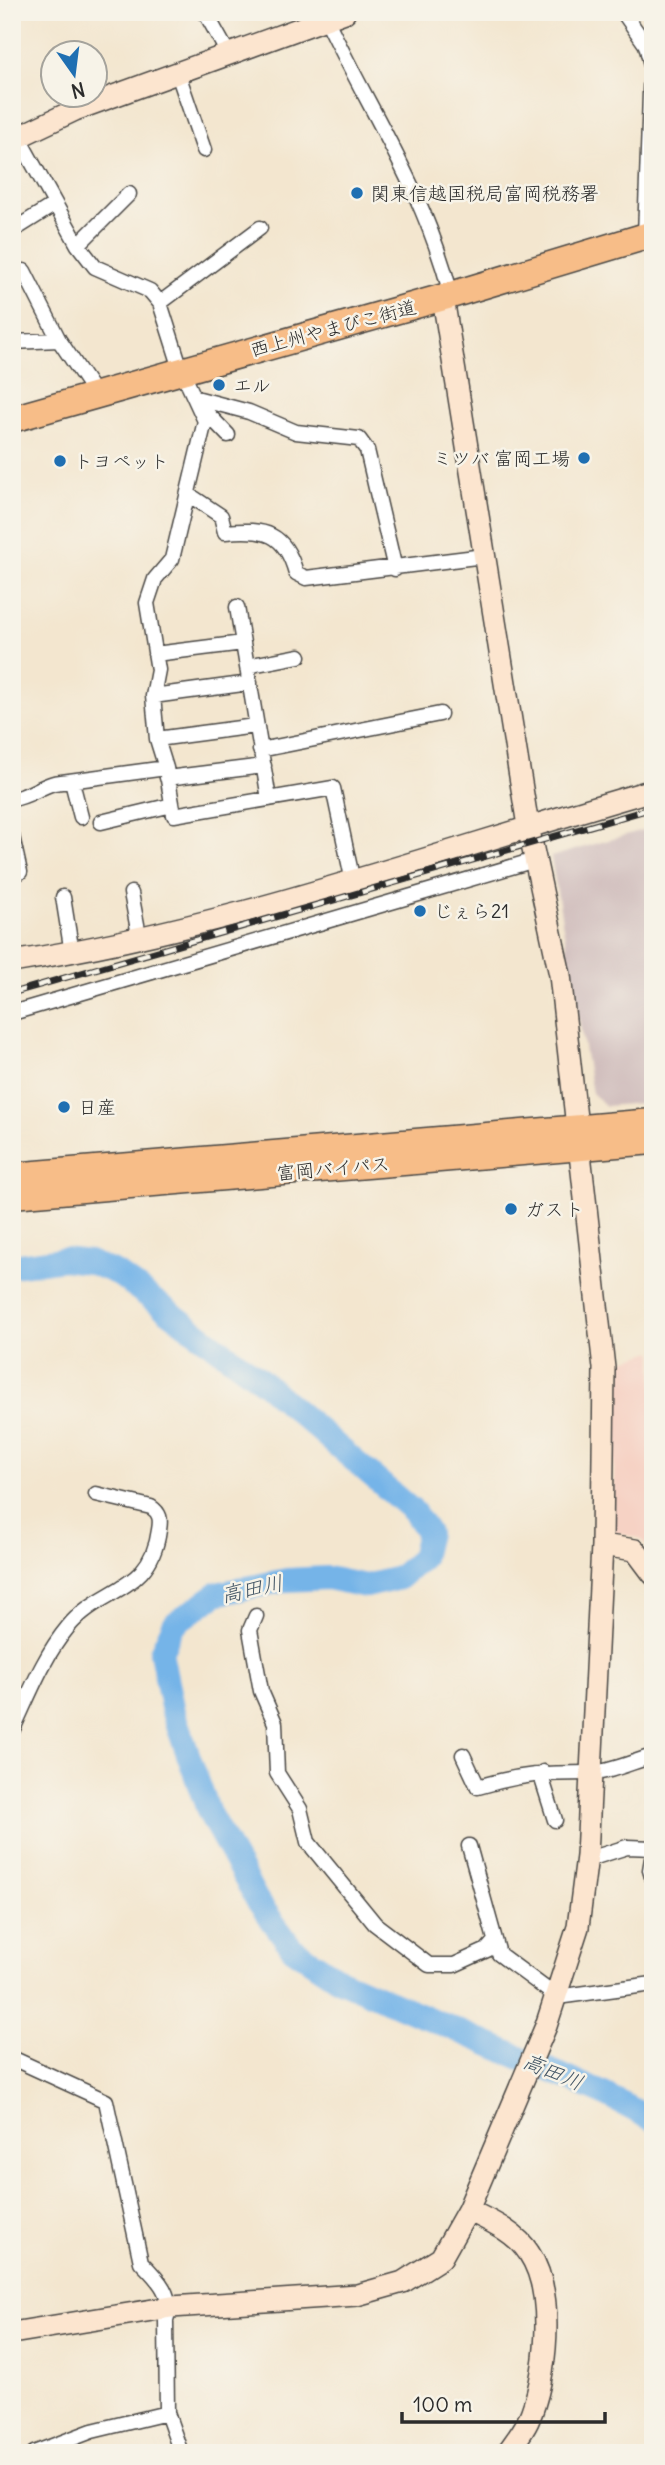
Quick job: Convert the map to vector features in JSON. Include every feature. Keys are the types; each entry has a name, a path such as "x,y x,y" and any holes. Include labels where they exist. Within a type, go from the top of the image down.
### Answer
{"highway":[{"name":"西上州やまびこ街道","path":"12,419 181,369 447,296 649,235"},
{"name":"富岡バイパス","path":"12,1195 581,1138 653,1122"},
{"name":"富岡バイパス","path":"12,1176 581,1138 653,1141"}],"street":[{"path":"205,12 229,55"},
{"path":"623,12 649,44 649,235"},
{"path":"12,2333 171,2307 357,2295 403,2282 441,2258 468,2210 546,2026 578,1927 586,1860 603,1545 604,1368 581,1138 560,975 528,826 484,556 447,296 427,218 331,15 75,110 15,139 78,245 95,267 150,291 160,303 181,369 205,421 172,559 155,579 147,603 158,670 153,696 157,739 167,773 174,815 333,788 353,882"},
{"path":"178,74 204,150"},
{"path":"78,245 129,194"},
{"path":"12,231 55,204"},
{"path":"160,303 260,228"},
{"path":"24,271 59,340 96,395"},
{"path":"12,342 59,340"},
{"path":"198,402 228,435"},
{"path":"198,402 249,412 296,432 359,439 367,450 395,569"},
{"path":"188,494 221,516 225,532 248,530 282,540 289,548 296,573 306,578 484,556"},
{"path":"237,607 269,799"},
{"path":"155,654 243,643"},
{"path":"247,666 299,656"},
{"path":"153,696 250,683"},
{"path":"260,750 440,714"},
{"path":"157,739 255,726"},
{"path":"12,799 25,797 42,786 72,782 264,766"},
{"path":"72,782 81,817"},
{"path":"13,960 72,953 140,940 353,882 528,826 653,790"},
{"path":"101,822 172,806"},
{"path":"12,836 20,872 12,873"},
{"path":"12,1013 535,860"},
{"path":"131,893 140,940"},
{"path":"63,897 72,953"},
{"path":"12,1731 46,1657 69,1624 98,1602 136,1580 152,1559 160,1521 157,1511 96,1494"},
{"path":"603,1545 635,1550 653,1574"},
{"path":"256,1616 250,1630 261,1691 275,1723 276,1773 300,1809 308,1842 375,1924 429,1965 454,1965 487,1950 495,1941"},
{"path":"463,1755 478,1787 513,1776 544,1772 590,1773 653,1756"},
{"path":"544,1772 542,1779 555,1820"},
{"path":"469,1846 499,1954 557,1997 653,1984"},
{"path":"586,1860 627,1847 653,1850 650,1870 653,1880"},
{"path":"12,2058 106,2101 141,2262 161,2281 171,2307 166,2320 167,2413 181,2453"},
{"path":"468,2210 501,2226 529,2252 541,2279 546,2321 541,2374 528,2421 507,2453"},
{"path":"12,2345 40,2328"},
{"path":"34,2453 92,2431 167,2413"}],"shaded area":[{"path":"653,827 653,1102 606,1106 592,1093 551,857"},
{"path":"653,1351 653,1552 639,1538 613,1532 616,1359 621,1361"}],"waterway":[{"name":"高田川","path":"12,1266 63,1259 89,1262 118,1274 256,1376 414,1512 428,1533 422,1558 399,1578 366,1586 327,1578 287,1580 216,1594 174,1624 161,1652 173,1712 209,1813 257,1900 292,1948 340,1980 602,2093 653,2120"}],"railway":[{"path":"12,993 653,808"}],"place":[{"name":"関東信越国税局富岡税務署","path":"357,193"},
{"name":"エル","path":"219,385"},
{"name":"ミツバ 富岡工場","path":"584,458"},
{"name":"トヨペット","path":"60,461"},
{"name":"じぇら21","path":"420,911"},
{"name":"日産","path":"64,1107"},
{"name":"ガスト","path":"511,1209"}]}
